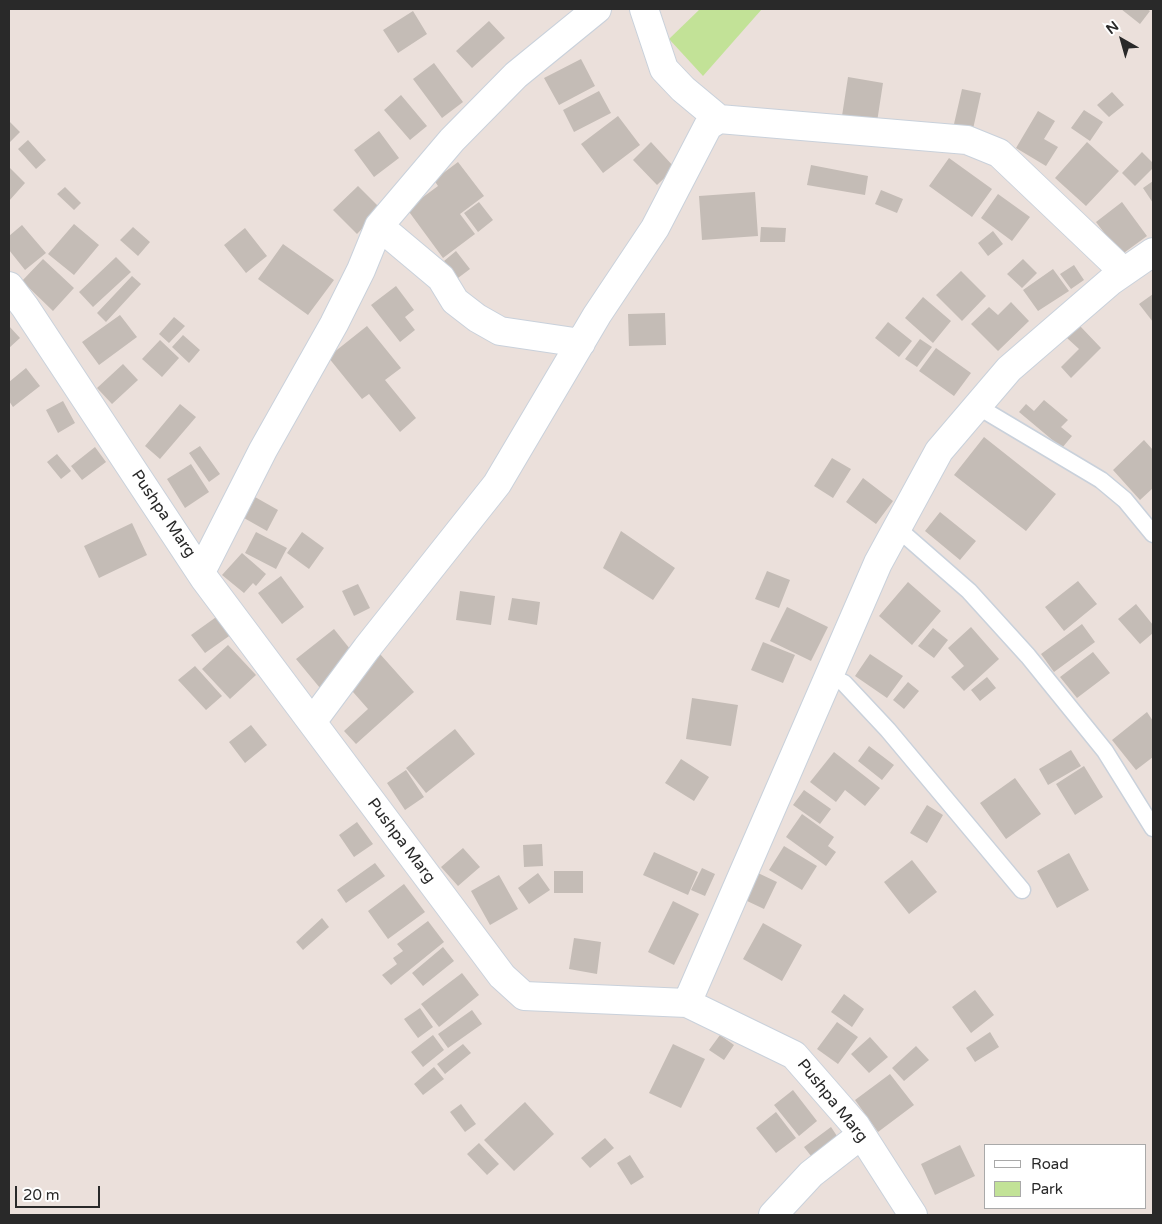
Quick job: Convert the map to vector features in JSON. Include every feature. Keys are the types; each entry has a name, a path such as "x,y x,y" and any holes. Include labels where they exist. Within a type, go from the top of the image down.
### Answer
{"street":[{"path":"201,572 263,450 334,324 361,270 379,226 446,146 516,75 597,9"},
{"path":"644,9 664,69 683,89 719,119 967,140 999,153 1124,272"},
{"path":"312,722 367,648 497,484 597,315 655,228 708,126 719,119"},
{"path":"379,226 441,278 455,301 477,318 500,331 581,343"},
{"path":"688,1003 878,563 939,452 1009,369 1111,281 1153,252"},
{"name":"Pushpa Marg","path":"9,286 26,307 201,572 502,976 524,996 688,1003 794,1056 856,1126 913,1215"},
{"path":"773,1215 811,1174 861,1135"}],"lane":[{"path":"978,406 1101,480 1125,500 1153,534"},
{"path":"897,528 968,591 1028,656 1105,751 1153,828"},
{"path":"829,676 844,683 888,730 1022,890"}],"green space":[{"path":"700,9 762,9 703,76 669,39"}],"building":[{"path":"1121,9 1147,9 1150,11 1140,24"},
{"path":"413,11 427,34 398,53 383,30"},
{"path":"489,21 505,38 472,68 456,51"},
{"path":"581,59 595,86 559,105 544,78"},
{"path":"434,63 463,102 442,118 413,79"},
{"path":"848,77 883,83 877,122 842,116"},
{"path":"962,89 981,93 973,129 954,124"},
{"path":"599,91 611,113 574,132 563,110"},
{"path":"1112,92 1124,105 1109,117 1097,105"},
{"path":"401,95 427,126 410,140 384,110"},
{"path":"1084,110 1103,122 1090,141 1071,128"},
{"path":"1038,111 1055,121 1044,139 1058,147 1046,166 1016,148"},
{"path":"618,116 640,145 603,173 581,144"},
{"path":"9,121 20,132 9,143"},
{"path":"379,131 399,158 374,177 354,150"},
{"path":"28,140 46,160 36,169 18,149"},
{"path":"651,142 675,168 657,185 633,160"},
{"path":"1087,142 1119,171 1086,206 1055,178"},
{"path":"1142,152 1153,163 1153,168 1135,186 1122,173"},
{"path":"949,158 992,189 972,217 929,186"},
{"path":"458,162 484,196 460,214 475,234 443,258 407,209 438,186 434,180"},
{"path":"811,165 868,176 865,195 807,185"},
{"path":"9,167 25,183 9,201"},
{"path":"1153,181 1153,203 1143,188"},
{"path":"358,186 381,209 357,234 333,210"},
{"path":"65,187 81,203 74,210 57,194"},
{"path":"881,190 903,199 897,213 875,204"},
{"path":"755,192 758,236 702,240 699,196"},
{"path":"998,194 1030,217 1012,241 981,218"},
{"path":"479,202 493,220 478,232 464,213"},
{"path":"1122,202 1147,236 1121,255 1096,222"},
{"path":"74,224 99,245 74,275 48,254"},
{"path":"22,225 46,253 25,270 9,250 9,236"},
{"path":"133,227 150,242 138,256 120,240"},
{"path":"761,227 786,228 785,242 760,242"},
{"path":"245,228 267,256 246,273 224,245"},
{"path":"993,231 1003,244 988,256 978,243"},
{"path":"283,244 334,280 308,315 258,279"},
{"path":"456,251 470,269 458,278 444,261"},
{"path":"116,257 131,272 93,307 79,292"},
{"path":"43,259 74,288 53,311 22,281"},
{"path":"1023,259 1037,273 1022,288 1007,274"},
{"path":"1074,265 1084,280 1071,289 1060,274"},
{"path":"1053,269 1069,291 1038,311 1023,290"},
{"path":"961,271 986,296 962,321 936,295"},
{"path":"132,276 141,284 106,322 97,313"},
{"path":"396,286 414,310 405,317 415,330 400,342 371,305"},
{"path":"1153,294 1153,322 1139,304"},
{"path":"923,297 951,321 933,343 905,318"},
{"path":"1011,302 1029,321 998,351 971,324 989,307 998,315"},
{"path":"665,313 666,345 629,346 628,314"},
{"path":"120,315 137,337 99,365 82,342"},
{"path":"174,317 185,326 169,343 159,334"},
{"path":"888,322 912,341 899,357 875,338"},
{"path":"9,326 20,338 9,348"},
{"path":"367,326 401,368 385,380 416,418 400,432 369,394 362,399 328,357"},
{"path":"1080,326 1101,348 1071,378 1061,367 1079,349 1067,338"},
{"path":"183,335 200,350 189,363 172,347"},
{"path":"920,339 932,347 917,367 905,359"},
{"path":"160,340 179,358 162,377 142,359"},
{"path":"936,348 971,373 954,396 919,371"},
{"path":"123,364 138,380 112,404 97,388"},
{"path":"26,368 40,386 13,407 9,401 9,382"},
{"path":"1044,400 1068,420 1061,427 1072,436 1062,448 1019,412 1026,404 1034,411"},
{"path":"63,401 75,423 58,433 46,410"},
{"path":"180,404 196,417 160,459 145,446"},
{"path":"984,437 1056,494 1026,531 954,475"},
{"path":"1144,440 1153,450 1153,488 1140,500 1113,470"},
{"path":"200,446 220,474 209,482 189,453"},
{"path":"95,447 106,462 82,480 71,466"},
{"path":"57,454 71,471 61,479 47,462"},
{"path":"832,458 851,469 833,498 814,486"},
{"path":"191,464 209,492 185,508 167,479"},
{"path":"863,478 893,501 876,524 846,502"},
{"path":"255,497 278,510 267,531 244,518"},
{"path":"940,512 976,541 960,560 925,531"},
{"path":"132,523 147,555 99,578 84,546"},
{"path":"621,531 675,568 653,600 603,568"},
{"path":"256,532 287,548 276,569 245,553"},
{"path":"302,532 324,548 309,569 287,553"},
{"path":"242,553 266,574 256,586 253,583 244,593 222,575"},
{"path":"767,571 790,580 779,608 755,599"},
{"path":"281,576 304,607 282,624 258,593"},
{"path":"1078,581 1097,604 1064,631 1045,607"},
{"path":"908,582 941,611 912,645 879,616"},
{"path":"358,584 370,608 354,616 342,591"},
{"path":"460,591 495,596 491,625 456,620"},
{"path":"512,598 540,602 537,625 508,620"},
{"path":"1136,604 1153,625 1153,633 1140,644 1118,619"},
{"path":"787,607 828,627 811,661 770,641"},
{"path":"219,615 232,634 205,653 191,635"},
{"path":"1082,624 1095,642 1054,672 1041,654"},
{"path":"971,627 999,659 964,691 951,677 964,666 948,648"},
{"path":"933,628 948,640 934,658 918,646"},
{"path":"334,629 358,659 320,688 296,659"},
{"path":"763,642 795,655 783,683 751,670"},
{"path":"228,645 256,675 230,699 202,669"},
{"path":"1093,652 1110,673 1077,698 1060,677"},
{"path":"380,654 414,692 356,744 344,731 368,709 346,684"},
{"path":"870,654 903,676 887,698 855,676"},
{"path":"195,666 222,696 206,710 178,680"},
{"path":"987,677 996,688 980,701 971,690"},
{"path":"908,682 919,691 904,709 893,700"},
{"path":"692,698 738,705 731,746 686,739"},
{"path":"1147,712 1153,721 1153,757 1136,770 1112,740"},
{"path":"251,725 267,745 245,763 229,742"},
{"path":"455,729 475,754 426,793 406,768"},
{"path":"869,746 894,765 882,780 858,761"},
{"path":"1071,750 1081,766 1048,785 1039,769"},
{"path":"834,752 880,788 865,806 845,790 836,802 810,782"},
{"path":"681,759 709,777 694,801 665,783"},
{"path":"1084,766 1103,797 1075,815 1056,784"},
{"path":"406,770 424,797 405,810 387,783"},
{"path":"1015,778 1041,814 1006,839 980,803"},
{"path":"804,790 831,809 820,824 793,805"},
{"path":"927,805 943,815 927,843 910,833"},
{"path":"802,814 834,837 828,846 836,852 826,866 786,837"},
{"path":"357,822 373,844 354,857 339,835"},
{"path":"542,844 543,866 524,867 523,845"},
{"path":"784,846 817,866 802,890 769,870"},
{"path":"463,848 480,867 458,886 441,867"},
{"path":"654,852 698,872 688,895 643,875"},
{"path":"1069,853 1089,890 1057,908 1037,871"},
{"path":"912,860 937,892 909,914 884,882"},
{"path":"375,863 385,876 346,903 337,890"},
{"path":"702,868 715,874 705,896 691,890"},
{"path":"554,871 583,871 583,893 554,893"},
{"path":"538,873 550,890 529,904 518,888"},
{"path":"758,873 777,882 764,909 745,900"},
{"path":"499,875 518,909 490,925 471,891"},
{"path":"404,884 425,912 388,939 368,911"},
{"path":"673,901 699,914 674,965 648,952"},
{"path":"322,918 329,927 303,950 296,942"},
{"path":"428,921 444,942 391,985 382,975 397,964 393,958 403,951 397,944"},
{"path":"763,923 802,945 782,981 743,959"},
{"path":"574,938 601,942 597,974 569,969"},
{"path":"443,947 454,961 423,986 412,973"},
{"path":"462,973 479,995 439,1027 421,1004"},
{"path":"975,990 994,1015 971,1033 952,1007"},
{"path":"844,994 864,1009 852,1027 831,1012"},
{"path":"420,1008 433,1027 418,1038 404,1019"},
{"path":"472,1010 482,1024 448,1048 438,1034"},
{"path":"837,1022 858,1037 838,1064 817,1049"},
{"path":"990,1032 999,1047 975,1062 966,1048"},
{"path":"433,1035 444,1050 423,1067 411,1052"},
{"path":"720,1035 734,1045 724,1060 709,1050"},
{"path":"870,1037 888,1057 869,1073 851,1054"},
{"path":"463,1044 471,1053 445,1074 437,1064"},
{"path":"673,1044 705,1059 681,1108 649,1093"},
{"path":"916,1046 929,1060 904,1081 892,1068"},
{"path":"434,1067 444,1079 423,1095 414,1084"},
{"path":"890,1074 914,1105 878,1132 855,1100"},
{"path":"793,1090 817,1121 799,1136 774,1105"},
{"path":"525,1102 554,1134 514,1171 484,1140"},
{"path":"461,1104 476,1124 465,1132 450,1112"},
{"path":"776,1112 796,1138 776,1153 756,1128"},
{"path":"831,1127 837,1136 811,1156 804,1147"},
{"path":"605,1138 614,1148 590,1168 581,1158"},
{"path":"479,1143 499,1164 487,1175 467,1154"},
{"path":"960,1145 975,1176 935,1195 921,1164"},
{"path":"630,1155 644,1177 631,1185 617,1163"}]}
